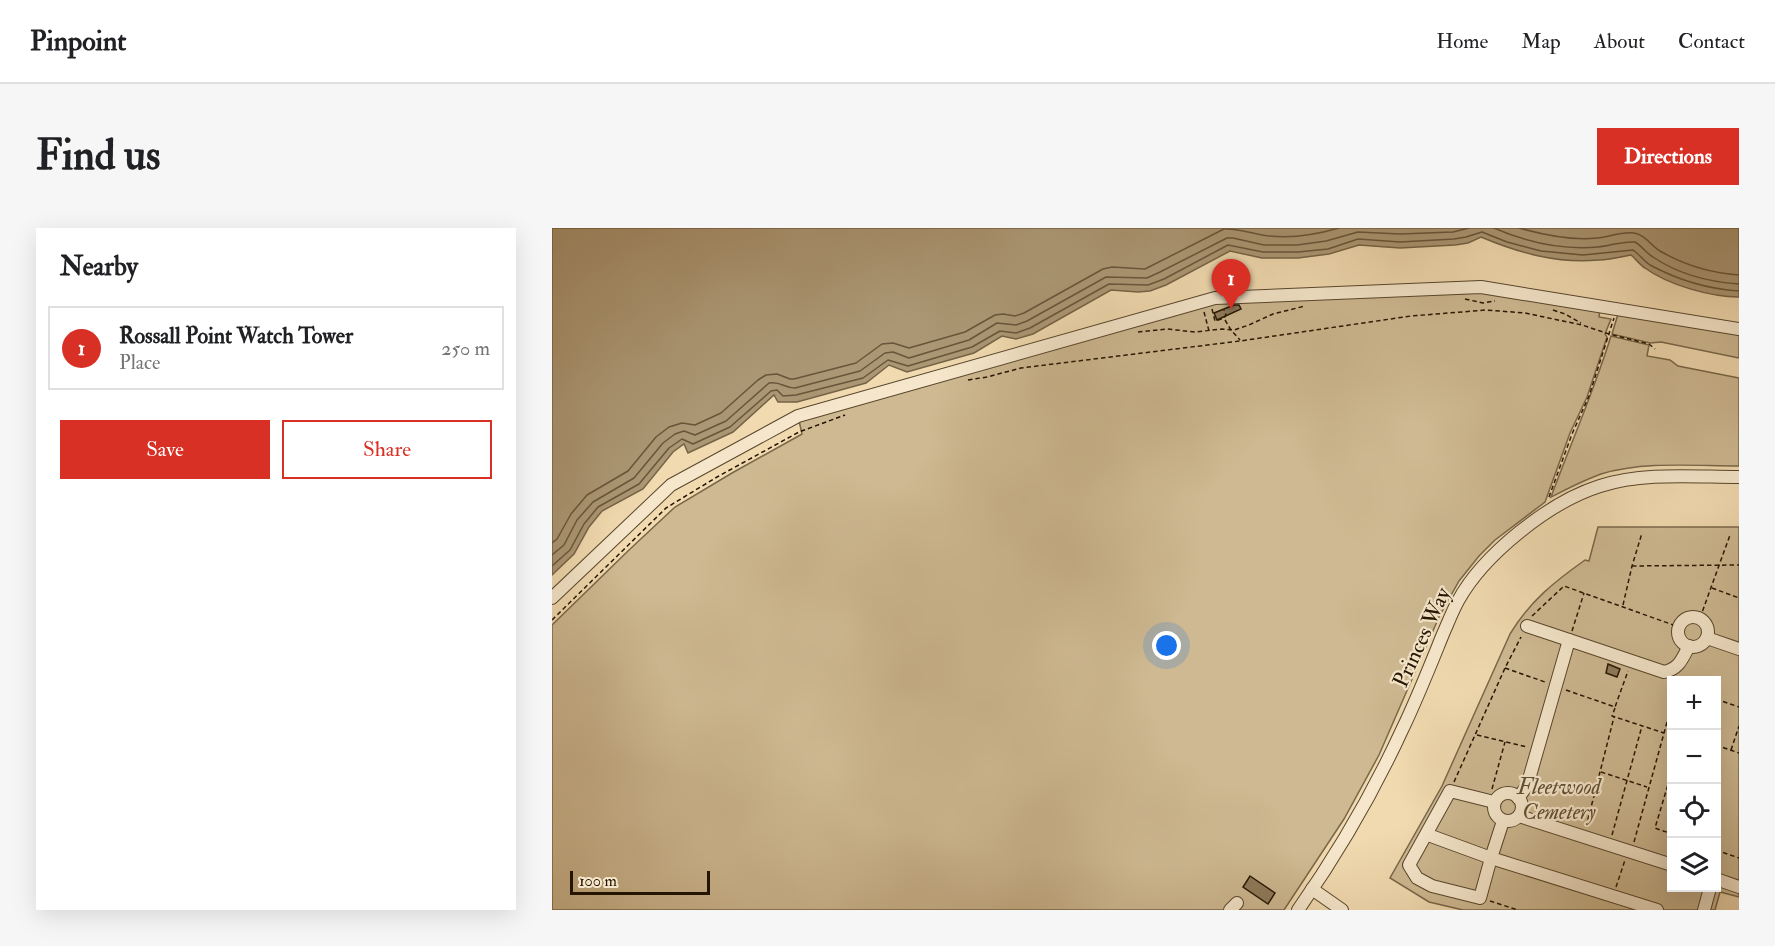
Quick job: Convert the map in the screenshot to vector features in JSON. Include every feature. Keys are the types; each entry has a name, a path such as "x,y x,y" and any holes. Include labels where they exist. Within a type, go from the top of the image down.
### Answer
{"street":[{"path":"552,598 671,485 798,416 1215,298 1481,287 1739,329"},
{"name":"Princes Way","path":"1298,910 1363,807 1383,769 1404,728 1458,601 1475,576 1494,555 1554,508 1599,486 1636,478 1739,477"},
{"path":"1688,617 1700,618 1706,622 1708,627 1707,638 1702,645 1689,646 1679,638 1679,627 1688,617"},
{"path":"1527,626 1664,672 1678,666 1689,646"},
{"path":"1707,638 1739,649"},
{"path":"1518,798 1527,786 1569,640"},
{"path":"1491,802 1450,791 1410,865 1418,878 1432,886 1480,898 1503,821"},
{"path":"1503,793 1511,793 1518,798 1522,809 1519,816 1512,821 1503,821 1494,813 1491,802 1503,793"},
{"path":"1519,816 1667,864"},
{"path":"1428,831 1431,837 1491,858 1657,910"},
{"path":"1721,881 1739,887"},
{"path":"1312,889 1342,910"},
{"path":"1704,910 1709,892"}],"path":[{"path":"1461,298 1483,303 1500,302"},
{"path":"1134,332 1167,329 1182,332 1231,330 1249,326 1273,314 1309,305"},
{"path":"1209,308 1212,307 1215,321 1224,318"},
{"path":"1222,307 1226,315 1224,318 1240,341"},
{"path":"1547,309 1565,314 1580,321 1582,325"},
{"path":"1554,508 1548,499 1589,396 1616,309"},
{"path":"1204,310 1209,332"},
{"path":"978,375 968,379 987,377 1021,368 1240,341 1411,316 1486,310 1525,313 1582,325 1649,344 1655,349"},
{"path":"552,620 666,508 799,432 851,413"},
{"path":"1623,606 1642,533"},
{"path":"1700,618 1730,535"},
{"path":"1632,566 1739,565"},
{"path":"1450,791 1530,617 1564,586 1679,627"},
{"path":"1711,588 1739,598"},
{"path":"1569,640 1584,593"},
{"path":"1586,827 1614,717 1612,716 1632,661"},
{"path":"1505,668 1615,707"},
{"path":"1721,701 1739,707"},
{"path":"1614,717 1664,733"},
{"path":"1613,896 1630,851 1667,721"},
{"path":"1612,836 1642,726"},
{"path":"1731,750 1739,726"},
{"path":"1476,734 1538,750"},
{"path":"1491,802 1504,742"},
{"path":"1721,747 1739,753"},
{"path":"1600,772 1628,779 1649,788"},
{"path":"1667,785 1655,828 1667,832"},
{"path":"1721,852 1739,858"},
{"path":"1480,898 1518,910"}],"green space":[{"path":"1480,291 1600,309 1599,317 1611,319 1605,334 1607,337 1587,397 1570,433 1545,502 1495,540 1459,581 1439,617 1379,755 1344,819 1284,910 552,910 552,625 675,507 802,434 798,416 1215,298"},
{"path":"1618,314 1739,333 1739,358 1612,334"},
{"path":"1611,336 1649,345 1647,356 1670,360 1678,366 1739,378 1739,466 1635,467 1595,476 1551,497"},
{"name":"Fleetwood Cemetery","path":"1598,527 1739,527 1739,897 1720,892 1715,910 1463,910 1429,902 1390,878 1442,786 1510,634 1543,593 1585,560 1589,561"}],"water":[{"path":"552,228 1739,228 1739,297 1703,292 1677,285 1643,267 1631,255 1607,260 1554,259 1510,248 1481,237 1468,243 1455,245 1400,248 1359,245 1329,254 1298,258 1262,258 1230,251 1166,285 1150,291 1111,290 1033,334 1016,339 1002,336 974,353 907,372 889,365 866,383 797,402 778,402 774,395 733,432 688,453 684,444 673,452 643,489 602,511 589,527 574,554 552,575"}],"building":[{"path":"1239,305 1241,309 1217,320 1214,313"},
{"path":"1608,664 1620,669 1617,677 1606,673"},
{"path":"1250,876 1275,893 1268,904 1243,887"}],"place":[{"name":"Rossall Point Watch Tower","path":"1231,309"}]}
